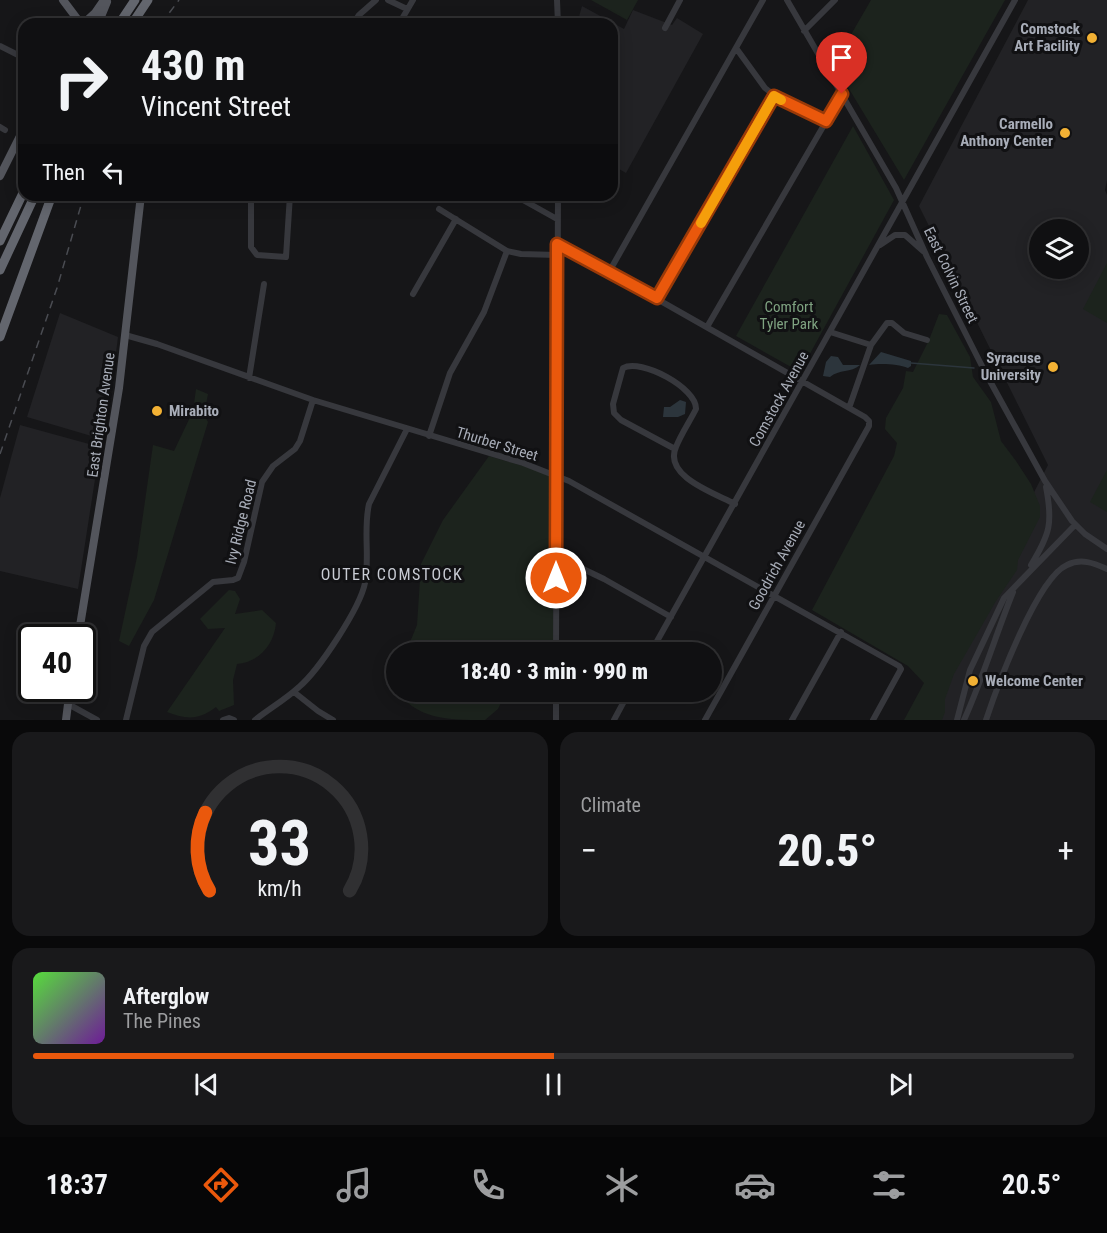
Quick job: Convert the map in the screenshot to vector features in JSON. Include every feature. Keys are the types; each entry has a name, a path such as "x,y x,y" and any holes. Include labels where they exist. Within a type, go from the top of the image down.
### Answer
{"highway":[{"path":"123,18 135,0"},
{"path":"136,18 148,0"},
{"path":"0,241 19,201"},
{"path":"0,270 32,201"},
{"path":"0,337 50,201"}],"main road":[{"path":"63,0 77,18"},
{"path":"89,18 106,0"},
{"path":"100,18 106,0"},
{"path":"0,176 18,140"},
{"name":"East Brighton Avenue","path":"80,624 107,471 140,201"},
{"path":"66,720 68,704"}],"street":[{"path":"357,18 376,0"},
{"path":"388,0 407,9"},
{"path":"402,18 413,0"},
{"path":"557,0 558,18"},
{"path":"665,28 680,0"},
{"path":"609,272 763,0"},
{"name":"East Colvin Street","path":"787,0 871,142 985,372 1045,481 1075,525 1107,549"},
{"path":"804,31 835,0"},
{"name":"Comstock Avenue","path":"657,642 1015,0"},
{"path":"0,46 18,55"},
{"path":"736,48 765,88 774,96 826,121"},
{"path":"707,327 842,94"},
{"path":"657,298 774,96"},
{"path":"251,201 251,248 257,255 286,257 290,201"},
{"path":"525,201 557,219"},
{"path":"556,642 558,201"},
{"path":"439,209 507,251 521,254 557,255"},
{"path":"413,294 456,219"},
{"path":"877,247 891,237 898,234 905,235 927,257"},
{"path":"557,244 657,298 849,408 871,345 889,322 904,333 927,340"},
{"path":"429,436 450,373 484,312 507,251"},
{"path":"249,378 264,284"},
{"path":"830,332 871,345"},
{"name":"Thurber Street","path":"125,336 156,344 313,400 556,475 705,556 900,667 897,677 873,720"},
{"path":"675,449 621,420 614,413 613,404 623,368 636,364 651,370 684,388 694,398 696,409 675,449 674,464 677,470 688,479 735,504"},
{"name":"Ivy Ridge Road","path":"126,720 144,646 152,632 213,582 238,578 244,562 262,482 273,466 295,449 300,441 313,400"},
{"name":"Goodrich Avenue","path":"705,720 869,426 869,421 849,408"},
{"path":"255,720 308,679 349,621 361,597 367,569 369,504 407,429"},
{"path":"1024,577 1042,548 1048,532 1050,508 1045,481"},
{"path":"957,720 972,671 1005,598 1075,525"},
{"path":"556,556 604,579 671,617"},
{"path":"987,720 1027,619 1052,578 1064,566 1082,561 1107,569"},
{"path":"964,720 984,674 1000,624 1016,585"},
{"path":"792,720 841,632"},
{"path":"972,671 984,674"},
{"path":"967,686 977,692"},
{"path":"294,692 333,720"},
{"path":"556,702 556,720"},
{"path":"614,720 624,702"},
{"path":"68,704 97,720"},
{"path":"223,720 230,718 234,720"}],"shaded area":[{"name":"Syracuse University","path":"1028,0 1107,0 1107,180 1105,190 1107,195 1107,720 917,720 1048,465 919,206"},
{"path":"582,6 604,18 579,18"},
{"path":"633,10 672,25 677,18 703,34 626,173 618,168 618,26 624,29"},
{"path":"60,313 118,337 105,440 27,417"},
{"path":"881,352 911,361 911,366 908,368 889,364 869,365"},
{"path":"831,356 838,357 843,365 860,365 830,377 823,376 826,362"},
{"path":"680,400 686,402 685,414 678,417 663,417 664,407 670,407"},
{"path":"20,425 100,447 78,589 0,571 0,498"}],"green space":[{"path":"591,0 638,0 627,20"},
{"path":"871,0 1005,0 904,180 834,64"},
{"name":"Comfort Tyler Park","path":"853,126 894,200 800,372 736,336"},
{"path":"1107,263 1107,323 1083,309"},
{"path":"939,314 947,315 970,357 973,377 991,402 1001,441 1031,484 1040,506 1040,517 1018,560 1017,570 996,601 954,674 945,699 945,712 942,720 904,720 924,683 908,666 812,610 894,456 897,443 885,429 886,418 903,388 906,371 913,372"},
{"path":"196,389 208,394 204,415 208,422 154,600 129,646 119,641 137,557 153,445 174,451 193,411"},
{"path":"489,456 537,470 551,477 553,642 410,642 417,625 421,564 443,520"},
{"path":"1107,470 1107,512 1090,502"},
{"path":"229,590 235,591 240,599 235,614 262,610 276,623 269,645 252,660 237,664 233,680 234,705 219,711 216,707 193,717 167,712 225,628 208,629 200,619"},
{"path":"407,702 501,702 498,709 485,720 458,720 434,716"}],"waterway":[{"path":"911,363 974,368"}],"railway":[{"path":"166,18 179,0"},
{"path":"0,454 57,288 82,201"}],"slow traffic":[{"path":"701,223 774,96 781,100"}],"place":[{"name":"Comstock Art Facility","path":"1092,38"},
{"name":"Carmello Anthony Center","path":"1065,133"},
{"name":"Syracuse University","path":"1053,367"},
{"name":"Mirabito","path":"157,411"},
{"name":"Welcome Center","path":"973,681"}],"district":[{"name":"OUTER COMSTOCK","path":"392,574"}],"route":[{"path":"556,578 557,244 657,298 672,276 774,96 826,121 842,94"}]}
